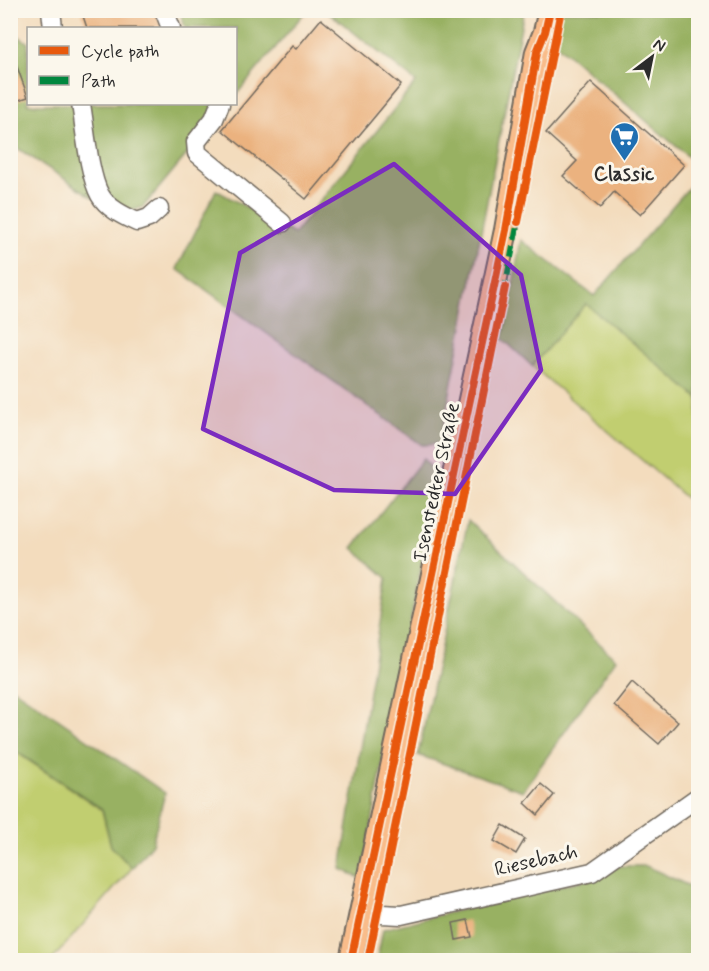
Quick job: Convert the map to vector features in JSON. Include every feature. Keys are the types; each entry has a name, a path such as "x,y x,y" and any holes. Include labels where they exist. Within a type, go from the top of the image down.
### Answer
{"main road":[{"name":"Isenstedter Straße","path":"536,10 533,28 537,52"},
{"name":"Isenstedter Straße","path":"351,960 506,230 537,52 550,10"}],"street":[{"path":"51,10 53,27"},
{"path":"164,10 171,27"},
{"path":"81,105 94,180 100,196 112,208 137,222 149,218 159,209"},
{"path":"220,105 214,119 196,142 197,153 282,223"},
{"name":"Riesebach","path":"362,913 401,915 592,872 699,797"}],"highlighted area":[{"path":"394,164 521,275 541,370 455,494 334,490 203,429 240,253"}],"green space":[{"path":"180,10 306,11 237,94 237,27 185,27"},
{"path":"327,11 524,11 440,444 422,445 177,269 216,190 294,234 416,82"},
{"path":"557,11 698,11 698,165 551,40"},
{"path":"10,30 27,42 27,105 228,105 143,207 120,215 11,144"},
{"path":"698,177 698,398 586,304 532,366 503,339 521,240 594,296"},
{"path":"586,303 698,398 698,508 532,366"},
{"path":"423,459 439,476 362,879 341,869 387,578 353,548"},
{"path":"468,520 616,659 523,791 418,755"},
{"path":"10,686 165,793 152,844 132,868 111,846 102,809 11,748"},
{"path":"10,748 102,810 111,846 132,868 52,960 14,960 11,958"},
{"path":"618,866 646,866 698,890 698,960 377,960 383,929 604,875"}],"building":[{"path":"10,10 21,10 10,24"},
{"path":"81,10 157,10 163,27 87,27"},
{"path":"321,19 401,85 306,199 222,130 292,46 296,49"},
{"path":"15,61 27,97 10,103 10,62"},
{"path":"591,82 684,165 640,215 614,192 600,208 563,176 577,161 546,133"},
{"path":"632,682 678,722 659,744 614,705"},
{"path":"541,784 554,795 538,815 525,803"},
{"path":"503,825 525,839 516,854 494,841"},
{"path":"468,920 472,937 456,940 453,923"}],"marked path":[{"path":"504,293 519,216"}],"cycle path":[{"path":"351,960 506,230 537,52 550,10"},
{"path":"518,222 561,10"},
{"path":"368,960 505,287"}],"place":[{"name":"Classic","path":"624,162"}]}
